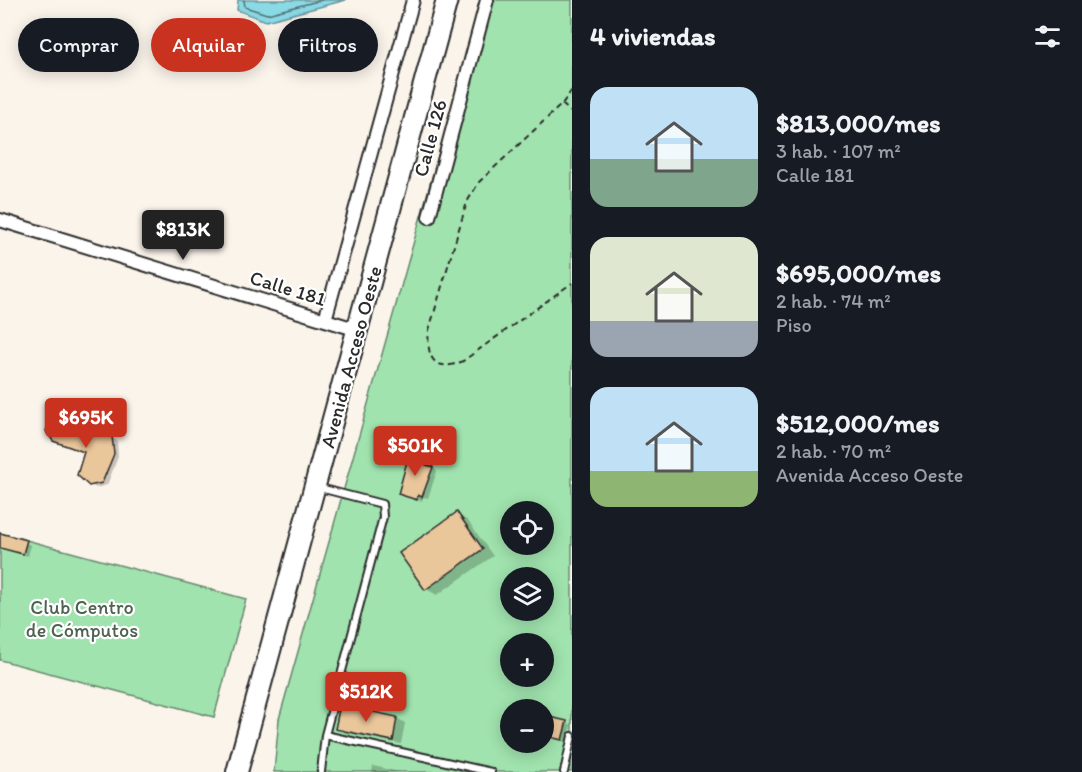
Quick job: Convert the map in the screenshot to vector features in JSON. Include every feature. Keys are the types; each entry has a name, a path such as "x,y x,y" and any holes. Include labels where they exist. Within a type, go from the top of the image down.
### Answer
{"highway":[{"name":"Avenida Acceso Oeste","path":"254,715 447,0"},
{"path":"237,772 254,715"},
{"path":"245,772 254,715"}],"street":[{"path":"325,320 414,0"},
{"name":"Calle 126","path":"429,217 488,0"},
{"name":"Calle 181","path":"0,220 358,330"}],"lane":[{"path":"316,487 382,504 382,518 325,735 321,772"},
{"path":"325,735 491,772"},
{"path":"564,772 572,736"}],"path":[{"path":"572,90 562,104 499,160 479,182 467,202 429,330 427,346 429,356 439,364 452,366 463,362 572,284"},
{"path":"562,104 572,113"}],"green space":[{"path":"482,0 572,0 572,772 274,772 279,719"},
{"name":"Club Centro de Cómputos","path":"0,533 246,599 214,717 0,660"}],"water":[{"path":"238,0 346,0 266,21 266,18 258,18 237,10"}],"building":[{"path":"60,420 92,433 101,431 112,436 114,454 102,483 89,486 77,475 84,452 53,441 46,431 50,422"},
{"path":"409,454 428,460 426,465 433,467 422,497 418,495 417,500 398,494"},
{"path":"457,512 483,549 425,590 399,553"},
{"path":"0,533 27,540 23,554 0,548"},
{"path":"340,705 397,717 393,741 335,729"},
{"path":"554,718 567,721 562,740 554,738"}]}
